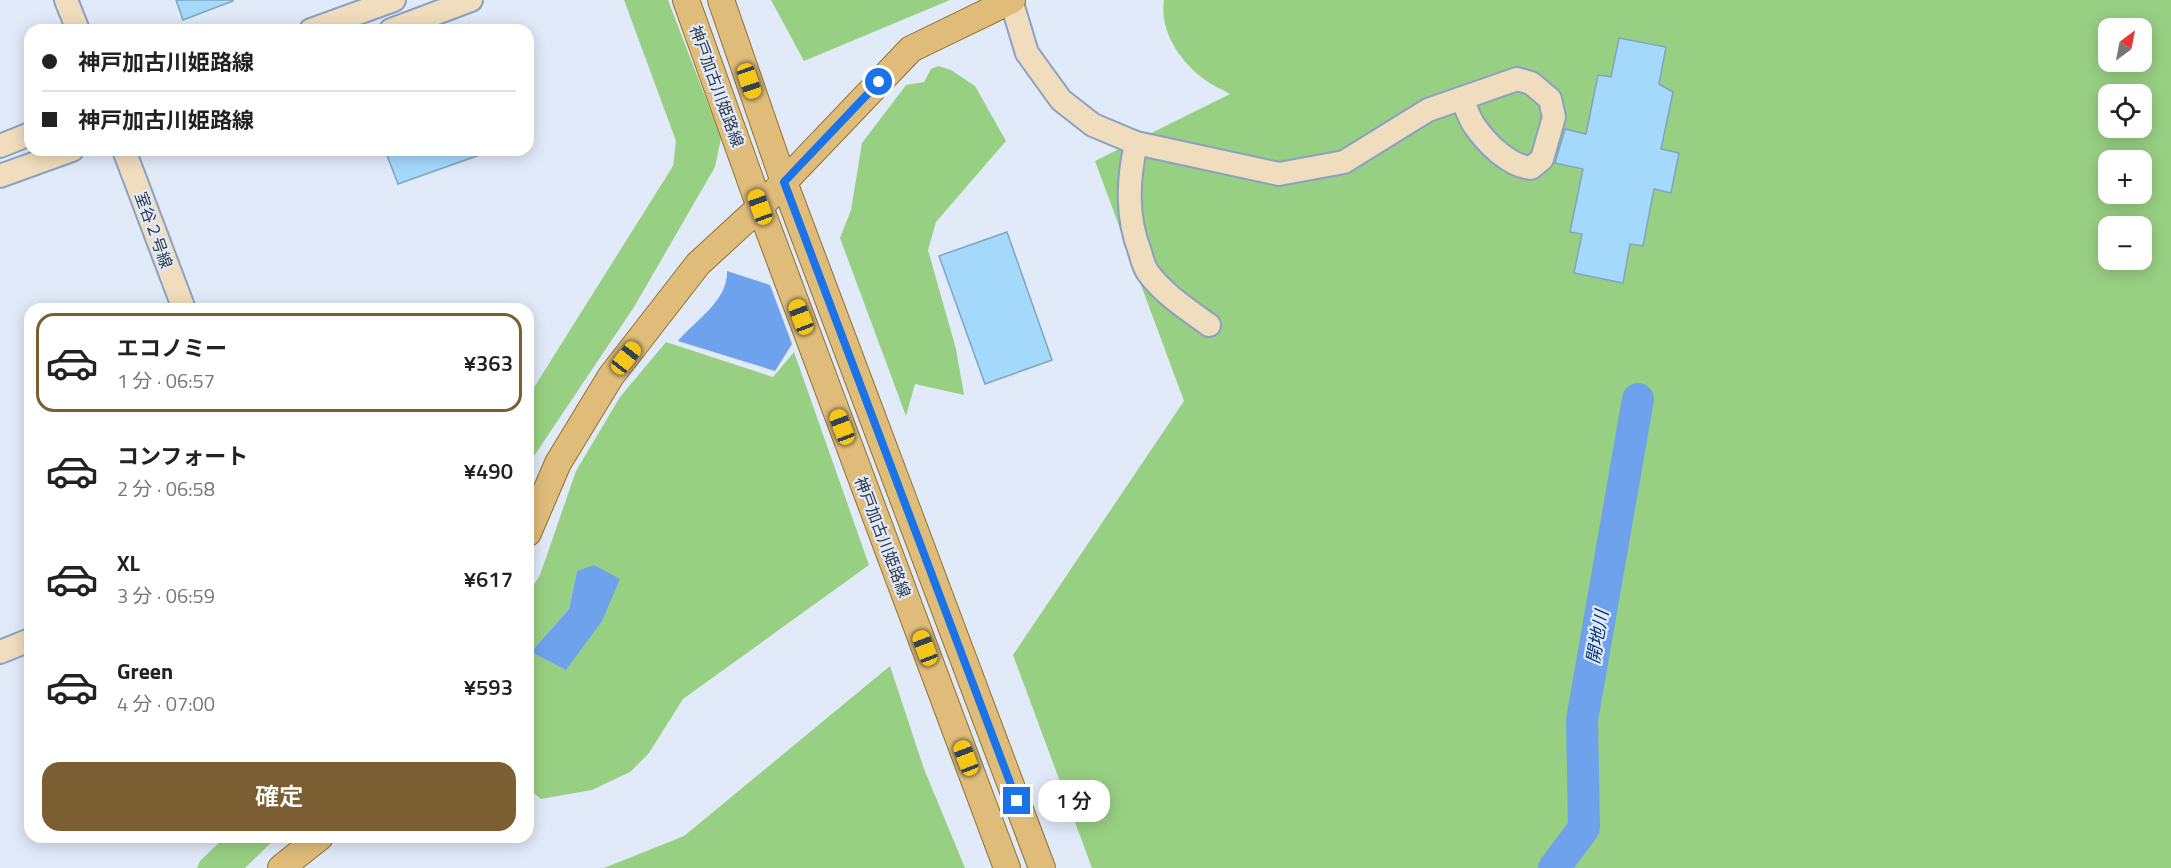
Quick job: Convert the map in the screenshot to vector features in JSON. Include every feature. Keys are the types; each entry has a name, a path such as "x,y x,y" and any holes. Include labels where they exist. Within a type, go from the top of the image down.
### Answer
{"main road":[{"name":"神戸加古川姫路線","path":"686,0 760,207 1007,868"},
{"name":"神戸加古川姫路線","path":"721,0 784,182 1042,868"},
{"path":"534,519 558,463 611,376 698,264 760,207 911,49 1011,0"},
{"path":"281,868 312,843"}],"street":[{"path":"66,0 76,24"},
{"path":"328,24 394,0"},
{"path":"407,24 471,0"},
{"path":"1011,0 1027,53 1061,100 1093,125 1137,143 1279,174 1344,162 1428,110 1462,99"},
{"path":"0,146 24,136"},
{"path":"1137,143 1131,164 1128,202 1134,238 1147,272 1177,302 1209,325"},
{"path":"0,176 55,156"},
{"name":"室谷２号線","path":"126,156 181,303"},
{"path":"0,652 24,642"}],"green space":[{"path":"624,0 668,0 721,138 715,167 634,307 534,456 534,387 673,166 676,141"},
{"path":"771,0 950,0 804,61"},
{"path":"1164,0 2171,0 2171,868 1092,868 1013,655 1184,401 1095,161 1230,94 1196,73 1180,55 1168,35"},
{"path":"938,66 951,70 975,86 1006,141 936,222 928,250 956,349 964,395 915,384 906,416 840,238 851,210 862,143 906,85 924,82 931,69"},
{"path":"666,342 773,377 794,352 869,565 683,699 649,753 630,772 592,790 541,799 534,793 534,654 565,669 577,571 569,609 534,649 534,584 540,575 576,471 620,397"},
{"path":"890,666 924,769 965,868 604,868 684,836"},
{"path":"219,843 271,843 245,868 197,868 200,861"}],"water":[{"path":"727,271 770,285 792,344 775,371 678,341 717,301 726,282"},
{"path":"594,565 620,579 602,621 566,670 534,654 534,649 569,609 577,571"}],"building":[{"path":"176,0 232,0 233,1 183,20"},
{"path":"1619,38 1666,47 1659,84 1673,92 1661,149 1679,153 1671,193 1654,189 1643,246 1630,244 1623,283 1574,273 1582,234 1570,232 1583,169 1555,163 1565,129 1586,134 1598,75 1611,77"},
{"path":"387,156 477,156 398,184"},
{"path":"1007,232 1052,360 985,384 939,256"}],"waterway":[{"name":"開地川","path":"1554,868 1584,828 1582,720 1638,399"}],"route":[{"path":"879,82 784,182 1017,801"}]}
